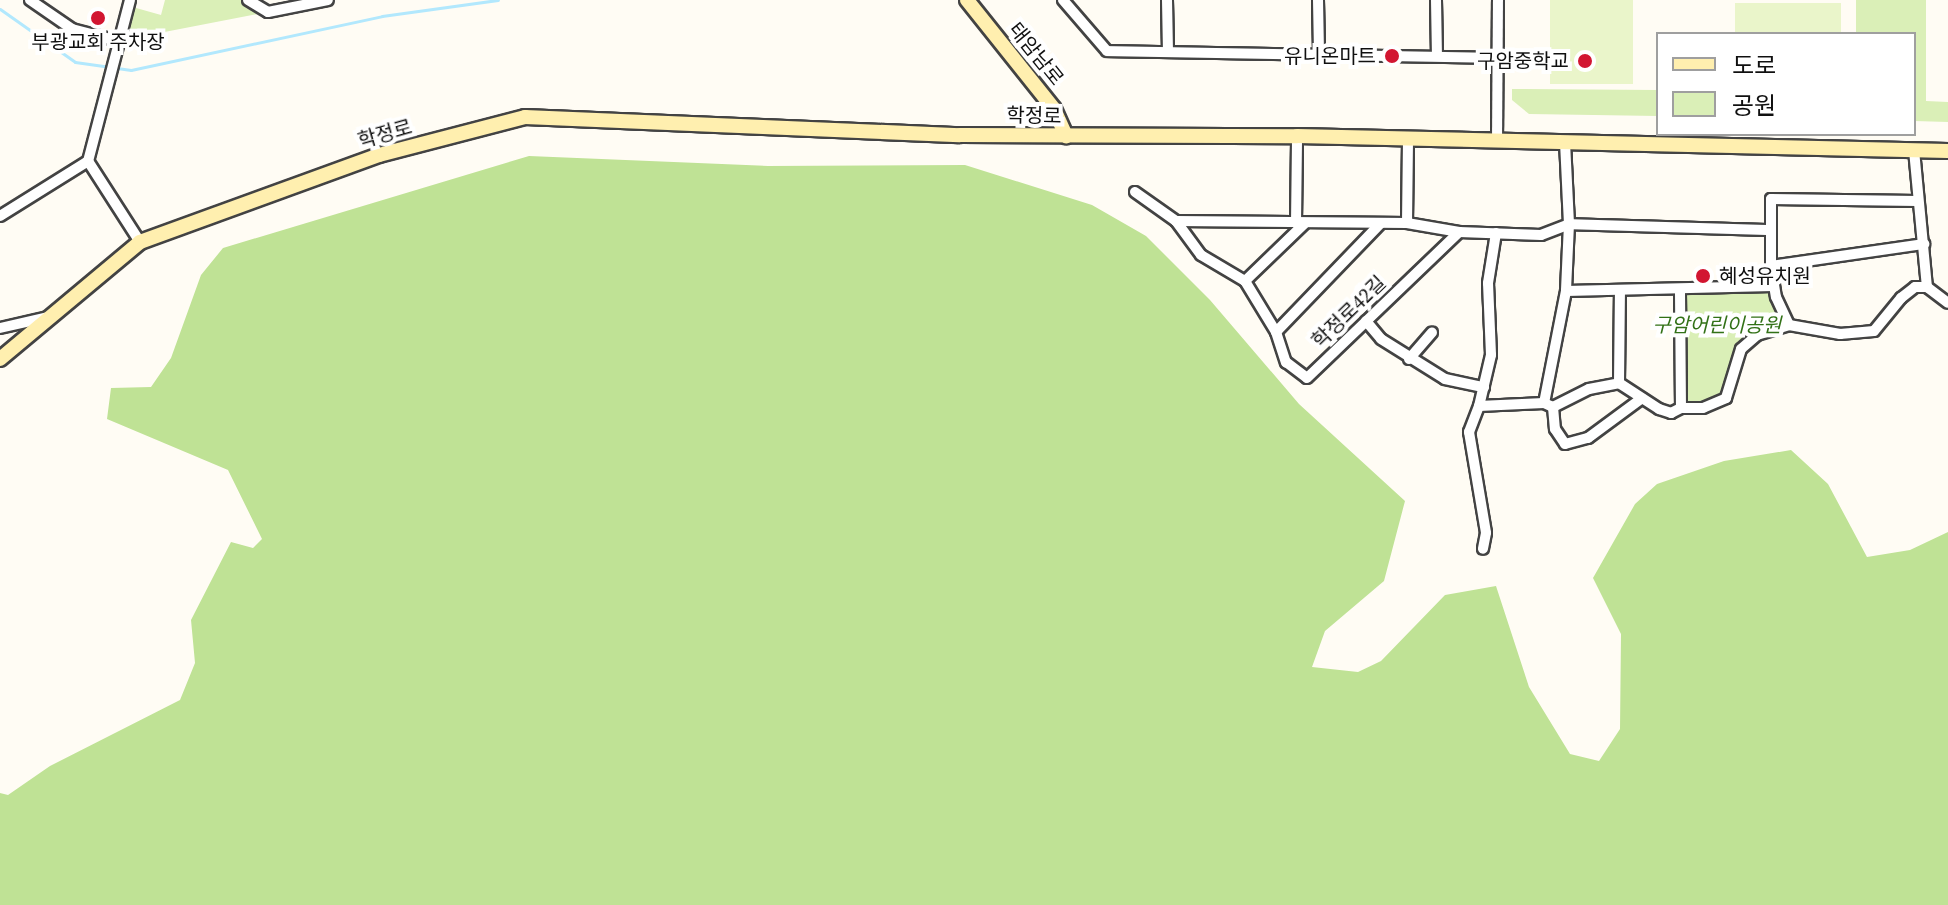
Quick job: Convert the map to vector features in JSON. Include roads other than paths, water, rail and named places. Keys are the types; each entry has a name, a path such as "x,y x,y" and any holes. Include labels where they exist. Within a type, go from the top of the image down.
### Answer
{"main road":[{"name":"태암남로","path":"967,0 1054,109 1066,136"},
{"name":"학정로","path":"0,359 55,316 93,277 140,242 379,155 525,117 1066,136 1297,136 1948,151"}],"street":[{"path":"30,0 72,29 118,41"},
{"path":"0,216 88,161 130,0"},
{"path":"248,0 268,12 328,0"},
{"path":"1063,0 1107,51 1497,58"},
{"path":"1167,0 1168,52"},
{"path":"1318,0 1319,54"},
{"path":"1436,0 1437,56"},
{"path":"1497,141 1498,0"},
{"path":"1245,281 1300,223 1297,136"},
{"path":"1407,223 1408,138"},
{"path":"1565,143 1569,224 1566,291 1548,405 1555,429 1565,444 1588,438 1642,398"},
{"path":"1914,150 1927,287"},
{"path":"88,161 140,242"},
{"name":"학정로42길","path":"1135,192 1176,221 1201,255 1245,281 1276,332 1286,362 1307,378 1459,232"},
{"path":"1789,325 1773,286 1771,199 1917,201"},
{"path":"1176,221 1407,223 1459,232 1541,235 1569,224 1770,230"},
{"name":"학정로42길","path":"1276,332 1381,223"},
{"path":"1483,549 1486,533 1469,432 1479,406 1491,355 1488,283 1496,233"},
{"path":"1771,266 1924,244"},
{"path":"1566,291 1680,291 1773,286"},
{"path":"1479,406 1548,405 1589,389 1619,383 1671,413 1681,408 1703,408 1726,398 1741,349 1757,335 1789,325 1840,334 1874,331 1901,298 1915,287 1927,287 1948,303"},
{"path":"1619,383 1620,290"},
{"path":"1680,291 1681,408"},
{"path":"0,328 55,316"},
{"path":"1366,321 1409,359 1445,379 1484,387"},
{"path":"1409,359 1432,333"}],"waterway":[{"path":"117,68 131,70 382,16 498,0"},
{"path":"0,9 75,62 109,67"}],"place":[{"name":"부광교회 주차장","path":"98,18"},
{"name":"유니온마트","path":"1392,56"},
{"name":"구암중학교","path":"1585,61"},
{"name":"혜성유치원","path":"1703,276"}],"park label":[{"name":"구암어린이공원","path":"1717,325"}]}
